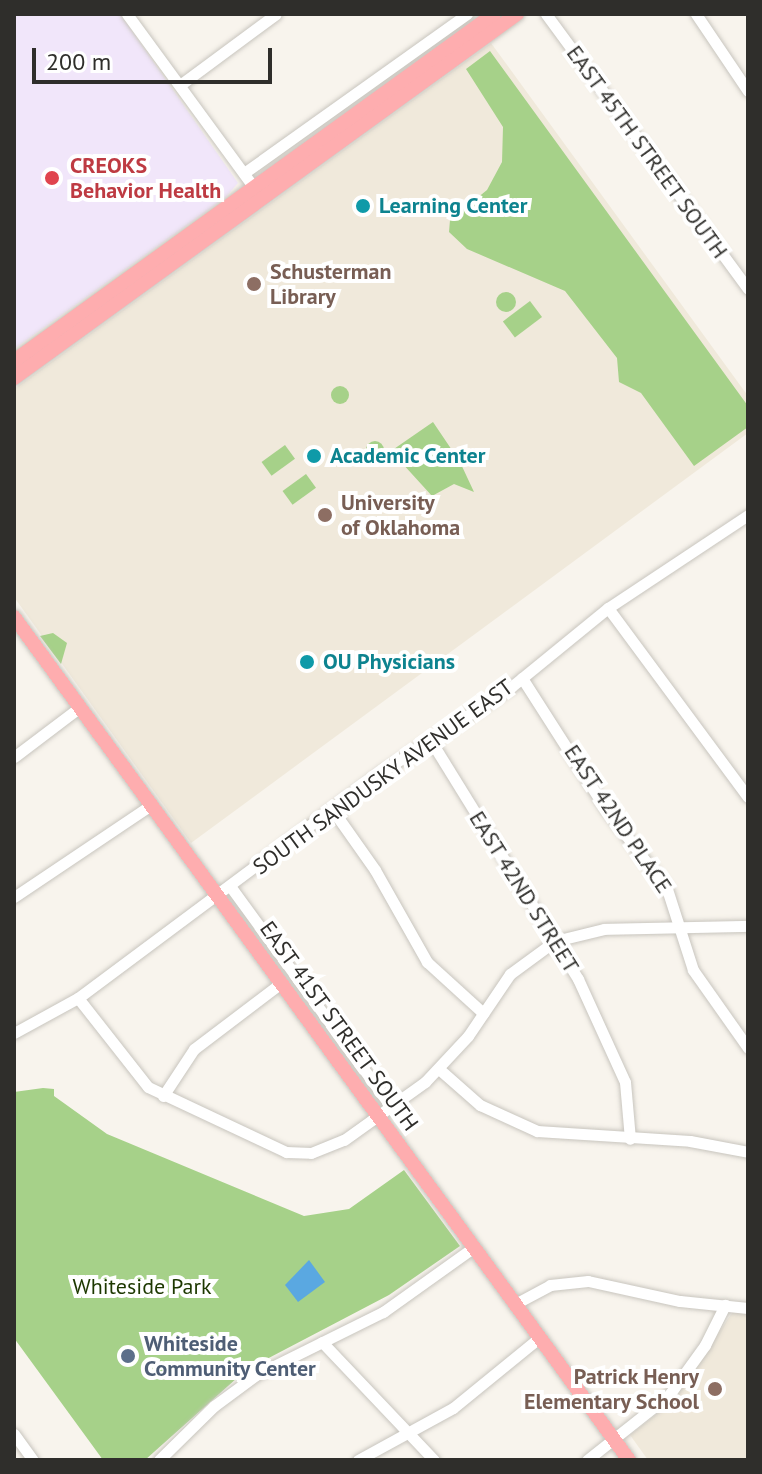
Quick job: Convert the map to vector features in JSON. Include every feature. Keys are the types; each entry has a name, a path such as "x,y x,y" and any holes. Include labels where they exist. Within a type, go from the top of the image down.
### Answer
{"main road":[{"path":"449,57 494,14"},
{"path":"14,361 449,57 517,14"},
{"path":"14,378 257,192"},
{"path":"53,350 60,328"},
{"name":"EAST 41ST STREET SOUTH","path":"14,617 629,1460"}],"street":[{"path":"127,14 257,192"},
{"path":"180,85 276,14"},
{"path":"244,173 467,14"},
{"name":"EAST 45TH STREET SOUTH","path":"546,14 748,289"},
{"path":"696,14 744,74 748,91"},
{"path":"746,516 748,533"},
{"name":"SOUTH SANDUSKY AVENUE EAST","path":"14,1033 78,998 332,809 522,678 608,608 746,516"},
{"path":"608,608 748,797"},
{"name":"EAST 42ND PLACE","path":"522,678 605,808 667,889 693,970 748,1048"},
{"path":"14,757 80,707"},
{"name":"EAST 42ND STREET","path":"431,741 505,868 555,941 625,1082 630,1139"},
{"path":"14,897 151,805"},
{"path":"332,809 375,870 427,962 483,1013"},
{"name":"EAST 41ST STREET SOUTH","path":"230,886 391,1107"},
{"path":"78,998 128,1068 163,1096 297,1154 333,1147 439,1069 516,968 555,941 604,929 681,930 748,926"},
{"path":"163,1096 194,1049 281,983"},
{"path":"439,1069 503,1117 562,1136 690,1141 748,1152"},
{"path":"159,1460 232,1391 383,1312 474,1247"},
{"path":"515,1304 568,1281 748,1308"},
{"path":"587,1460 669,1395 705,1345 725,1305"},
{"path":"358,1460 478,1391 540,1337"},
{"path":"322,1342 434,1460"},
{"path":"14,1434 33,1460"}],"shaded area":[{"path":"14,14 120,14 238,183 225,198 14,349"},
{"name":"University of Oklahoma","path":"491,43 748,396 748,433 191,843 14,597 14,389"},
{"name":"Patrick Henry Elementary School","path":"734,1310 748,1312 748,1460 648,1460 630,1435 672,1402"}],"green space":[{"path":"490,51 748,406 748,427 694,466 641,393 619,382 617,358 565,291 467,249 449,232 450,220 487,190 502,162 503,127 466,69"},
{"path":"506,292 513,295 516,302 513,309 506,312 499,309 496,302 499,295"},
{"path":"530,301 542,317 515,337 503,321"},
{"path":"340,386 349,395 340,404 331,395"},
{"path":"433,422 460,462 474,492 454,484 432,496 391,451"},
{"path":"375,441 384,450 375,459 366,450"},
{"path":"285,445 295,459 272,476 262,462"},
{"path":"306,474 316,488 293,505 283,491"},
{"path":"53,633 67,643 61,664 40,636"},
{"name":"Whiteside Park","path":"54,1089 54,1096 107,1134 304,1216 349,1209 404,1170 460,1246 389,1295 246,1370 145,1460 103,1460 14,1338 14,1092"}],"water":[{"path":"309,1260 325,1282 298,1302 285,1285"}],"place":[{"name":"CREOKS Behavior Health","path":"52,178"},
{"name":"Learning Center","path":"363,206"},
{"name":"Schusterman Library","path":"254,284"},
{"name":"Academic Center","path":"314,456"},
{"name":"University of Oklahoma","path":"325,515"},
{"name":"OU Physicians","path":"307,662"},
{"name":"Whiteside Community Center","path":"128,1356"},
{"name":"Patrick Henry Elementary School","path":"715,1389"}]}
